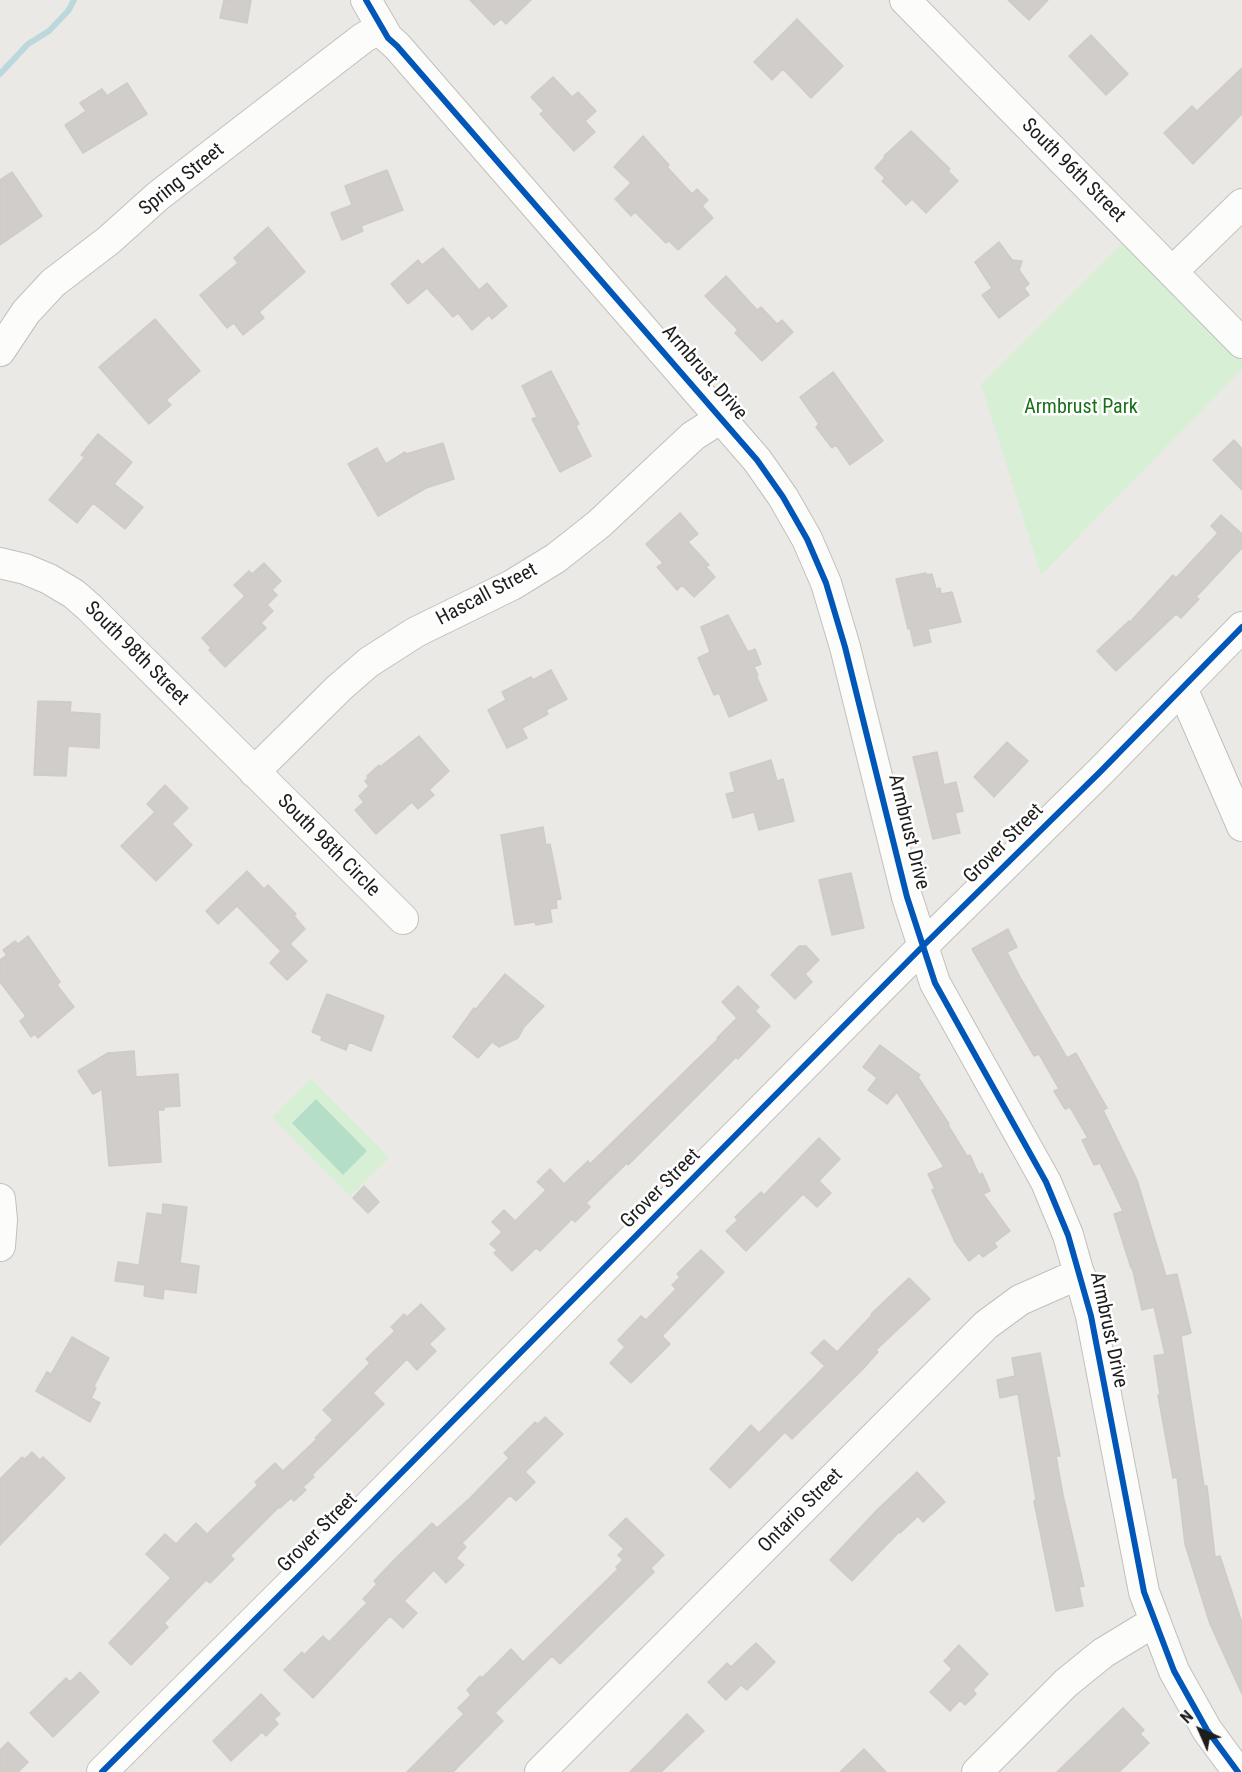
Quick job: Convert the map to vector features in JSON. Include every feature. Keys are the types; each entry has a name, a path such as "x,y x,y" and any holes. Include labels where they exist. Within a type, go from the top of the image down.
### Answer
{"street":[{"name":"Armbrust Drive","path":"366,0 388,38 757,460 783,497 807,539 826,583 845,646 907,897 935,983 1046,1182 1068,1234 1091,1316 1144,1592 1154,1622 1174,1671 1207,1730 1238,1772"},
{"name":"South 96th Street","path":"905,0 1242,343"},
{"name":"Spring Street","path":"0,351 26,312 53,284 109,240 158,196 363,38 382,27"},
{"path":"1172,272 1242,204"},
{"name":"Hascall Street","path":"254,772 339,688 369,662 416,632 512,585 556,558 599,524 693,436 721,418"},
{"name":"South 98th Street","path":"0,563 26,569 74,594 99,616 254,772"},
{"name":"Grover Street","path":"102,1772 1242,627"},
{"path":"1182,688 1242,825"},
{"name":"South 98th Circle","path":"254,772 403,920"},
{"path":"0,1199 2,1220 0,1246"},
{"name":"Ontario Street","path":"540,1772 986,1325 1020,1300 1080,1275"},
{"path":"977,1772 1066,1683 1103,1653 1154,1622"}],"green space":[{"name":"Armbrust Park","path":"1122,243 1242,362 1242,369 1041,575 981,384"},
{"path":"311,1078 389,1158 350,1196 272,1117"},
{"path":"316,1099 367,1151 343,1175 292,1123"}],"building":[{"path":"224,0 251,0 247,23 220,18"},
{"path":"470,0 531,0 506,24 501,19 494,25"},
{"path":"1008,0 1048,0 1029,20"},
{"path":"797,19 843,66 811,98 783,69 772,80 754,62"},
{"path":"1091,35 1128,74 1106,95 1069,56"},
{"path":"1242,68 1242,114 1193,164 1164,133 1192,106 1197,111"},
{"path":"553,77 572,97 578,92 596,111 585,121 595,132 574,151 540,114 544,111 531,97"},
{"path":"127,83 147,114 83,153 65,125 86,111 80,103 102,89 107,96"},
{"path":"911,131 950,169 948,171 958,181 926,213 912,199 906,205 882,181 885,178 875,168 884,156"},
{"path":"643,136 692,194 697,189 708,200 702,206 713,218 678,250 669,241 666,243 635,212 631,216 615,199 631,183 614,167"},
{"path":"387,170 403,210 361,226 363,231 342,240 331,213 352,205 345,186"},
{"path":"12,172 42,216 0,245 0,180"},
{"path":"268,227 305,272 259,312 264,318 243,335 234,323 227,328 200,295 238,263 234,258"},
{"path":"999,242 1012,260 1022,261 1019,270 1029,284 1024,288 1029,295 999,318 982,295 992,288 975,262"},
{"path":"443,248 479,290 487,283 507,306 492,319 489,315 472,330 458,313 453,317 427,288 408,304 391,284 418,260 422,265"},
{"path":"726,276 757,310 761,307 777,324 782,320 793,332 762,361 735,333 738,330 705,296"},
{"path":"155,319 200,371 166,400 171,405 149,424 99,367"},
{"path":"551,371 579,424 576,426 591,456 560,472 532,419 537,417 522,386"},
{"path":"833,372 883,441 850,465 836,445 832,448 816,427 819,424 800,397"},
{"path":"98,434 132,462 114,484 143,507 125,529 93,503 77,523 49,500 85,457 81,455"},
{"path":"1234,440 1242,449 1242,490 1213,460"},
{"path":"443,443 454,479 426,488 378,516 348,464 377,448 386,464 405,452 406,454"},
{"path":"680,513 698,534 688,542 709,565 706,567 715,577 694,597 682,585 677,590 657,567 663,563 646,544"},
{"path":"1221,515 1242,534 1242,548 1196,597 1199,599 1181,618 1176,614 1116,671 1097,651 1130,622 1173,575 1176,578 1218,533 1211,526"},
{"path":"264,563 281,581 272,590 277,595 267,605 273,611 261,623 266,628 225,667 209,650 211,648 202,638 245,596 234,585 249,571 252,574"},
{"path":"926,573 926,575 932,574 936,589 940,588 941,594 952,592 961,622 928,629 931,642 914,646 896,579"},
{"path":"728,615 748,652 755,649 761,664 754,667 767,700 729,717 719,693 714,695 698,658 710,652 701,627"},
{"path":"551,670 567,699 546,710 548,714 522,728 527,738 507,748 488,710 506,700 502,692 531,677 533,680"},
{"path":"38,701 71,702 70,712 100,714 99,748 68,746 66,776 34,775"},
{"path":"419,736 449,771 429,790 434,795 418,809 412,802 376,834 355,810 364,802 359,796 369,786 365,781 367,776"},
{"path":"1007,742 1028,761 994,797 974,777"},
{"path":"937,752 944,785 956,782 963,811 955,813 960,833 933,839 913,757"},
{"path":"771,760 777,781 783,779 794,821 759,830 754,812 733,818 726,794 735,792 730,773"},
{"path":"165,785 188,808 172,824 192,845 156,881 121,846 155,812 147,804"},
{"path":"543,827 546,845 550,844 561,899 556,900 557,908 550,909 552,922 515,925 501,835"},
{"path":"247,871 264,889 268,885 296,914 294,916 305,929 290,944 307,961 287,980 270,963 281,951 237,906 218,924 206,911"},
{"path":"851,873 864,928 832,935 819,880"},
{"path":"1008,929 1017,947 1007,952 1067,1058 1076,1053 1107,1108 1103,1110 1137,1180 1166,1276 1177,1274 1191,1333 1181,1336 1204,1486 1207,1486 1215,1557 1220,1556 1242,1623 1242,1694 1210,1624 1185,1544 1177,1477 1173,1478 1158,1395 1160,1395 1154,1356 1165,1354 1154,1307 1142,1310 1132,1267 1114,1214 1123,1211 1100,1163 1094,1165 1082,1140 1088,1138 1070,1107 1065,1109 1054,1091 1059,1089 1039,1054 1034,1056 972,949"},
{"path":"28,936 60,982 57,985 74,1007 38,1038 35,1034 31,1037 20,1021 26,1016 0,982 0,960 7,955 3,950 15,941 18,944"},
{"path":"799,946 806,946 819,960 805,974 812,982 795,999 771,975"},
{"path":"505,974 544,1006 524,1027 518,1038 499,1047 492,1042 478,1058 453,1037 474,1008 476,1009"},
{"path":"738,986 759,1007 755,1011 770,1026 586,1203 590,1207 575,1222 572,1219 540,1251 536,1248 512,1271 494,1253 497,1250 490,1244 502,1232 492,1222 504,1210 515,1221 546,1190 537,1182 550,1169 564,1184 588,1161 590,1164 737,1018 722,1002"},
{"path":"327,994 384,1016 371,1051 349,1042 346,1050 321,1040 322,1036 312,1032"},
{"path":"880,1045 920,1075 918,1077 967,1156 970,1155 979,1175 982,1173 990,1191 983,1194 1010,1231 994,1243 997,1247 983,1257 979,1253 969,1261 955,1242 932,1190 935,1189 928,1174 944,1167 897,1092 887,1104 868,1090 877,1078 863,1067"},
{"path":"134,1051 136,1077 178,1074 180,1106 164,1107 164,1110 158,1110 161,1162 109,1166 102,1089 93,1094 78,1071 108,1053"},
{"path":"819,1138 840,1159 819,1181 831,1193 817,1207 803,1194 746,1251 726,1231 738,1220 735,1217 761,1192 764,1195"},
{"path":"364,1186 379,1202 368,1213 353,1198"},
{"path":"163,1204 187,1207 180,1263 199,1266 196,1293 164,1289 163,1299 144,1296 145,1285 115,1281 118,1262 139,1265 147,1213 162,1215"},
{"path":"701,1250 724,1272 662,1336 670,1344 631,1383 610,1363 625,1347 618,1340 641,1316 646,1320 676,1289 672,1285 680,1277 677,1274"},
{"path":"909,1278 930,1299 876,1350 878,1352 863,1369 792,1439 785,1432 730,1488 710,1469 751,1425 759,1433 825,1366 811,1353 824,1340 837,1352 871,1314"},
{"path":"421,1304 445,1329 429,1344 436,1351 417,1370 407,1359 373,1393 384,1404 312,1475 314,1477 303,1487 306,1490 294,1501 291,1498 279,1507 230,1556 234,1559 210,1583 206,1580 164,1623 168,1627 131,1665 109,1643 171,1578 146,1554 165,1534 176,1544 196,1523 207,1534 258,1485 255,1482 275,1463 283,1471 317,1439 315,1438 333,1420 323,1410 370,1363 366,1359 395,1331 391,1327 404,1314 407,1317"},
{"path":"72,1337 109,1358 94,1386 96,1388 91,1398 100,1403 90,1422 36,1391 47,1372 51,1374"},
{"path":"1040,1353 1060,1456 1056,1456 1063,1495 1084,1586 1079,1587 1083,1606 1056,1611 1034,1501 1036,1500 1018,1394 1000,1398 997,1380 1015,1376 1012,1358"},
{"path":"545,1417 563,1434 525,1472 535,1482 516,1501 510,1495 462,1543 466,1547 456,1558 464,1565 446,1583 434,1570 404,1601 417,1613 403,1628 390,1616 313,1698 284,1670 302,1652 304,1655 323,1636 329,1642 367,1603 363,1599 377,1584 374,1581 395,1559 432,1523 437,1528 470,1498 509,1458 504,1453 535,1422 538,1424"},
{"path":"32,1452 40,1460 43,1457 65,1478 0,1545 0,1479 22,1457 25,1459"},
{"path":"917,1472 945,1502 923,1522 918,1516 899,1532 852,1581 830,1560"},
{"path":"626,1518 664,1555 651,1568 654,1572 560,1664 552,1656 495,1713 503,1721 453,1772 407,1772 464,1714 458,1708 471,1695 467,1690 480,1676 482,1678 511,1649 523,1662 618,1569 616,1567 623,1560 618,1555 624,1549 609,1535"},
{"path":"756,1643 775,1662 747,1690 741,1685 726,1700 708,1682 727,1663 731,1667"},
{"path":"959,1645 988,1674 973,1690 976,1694 965,1705 960,1700 950,1711 930,1692 952,1669 944,1661"},
{"path":"80,1672 99,1692 53,1737 30,1713 66,1678 70,1682"},
{"path":"261,1694 280,1714 274,1719 278,1724 266,1736 262,1732 231,1761 213,1741"},
{"path":"1123,1708 1144,1730 1140,1734 1149,1743 1119,1772 1057,1772"},
{"path":"687,1714 704,1731 661,1772 630,1772"},
{"path":"8,1742 28,1762 18,1772 0,1772 0,1750"},
{"path":"864,1749 886,1772 840,1772"}],"waterway":[{"path":"0,74 28,44 49,31 68,11 74,0"}],"cycle path":[{"path":"366,0 388,38 757,460 783,497 807,539 826,583 845,647 907,897 935,983 1046,1182 1068,1235 1091,1316 1144,1592 1174,1671 1207,1730 1238,1772"},
{"path":"102,1772 1242,627"}]}
